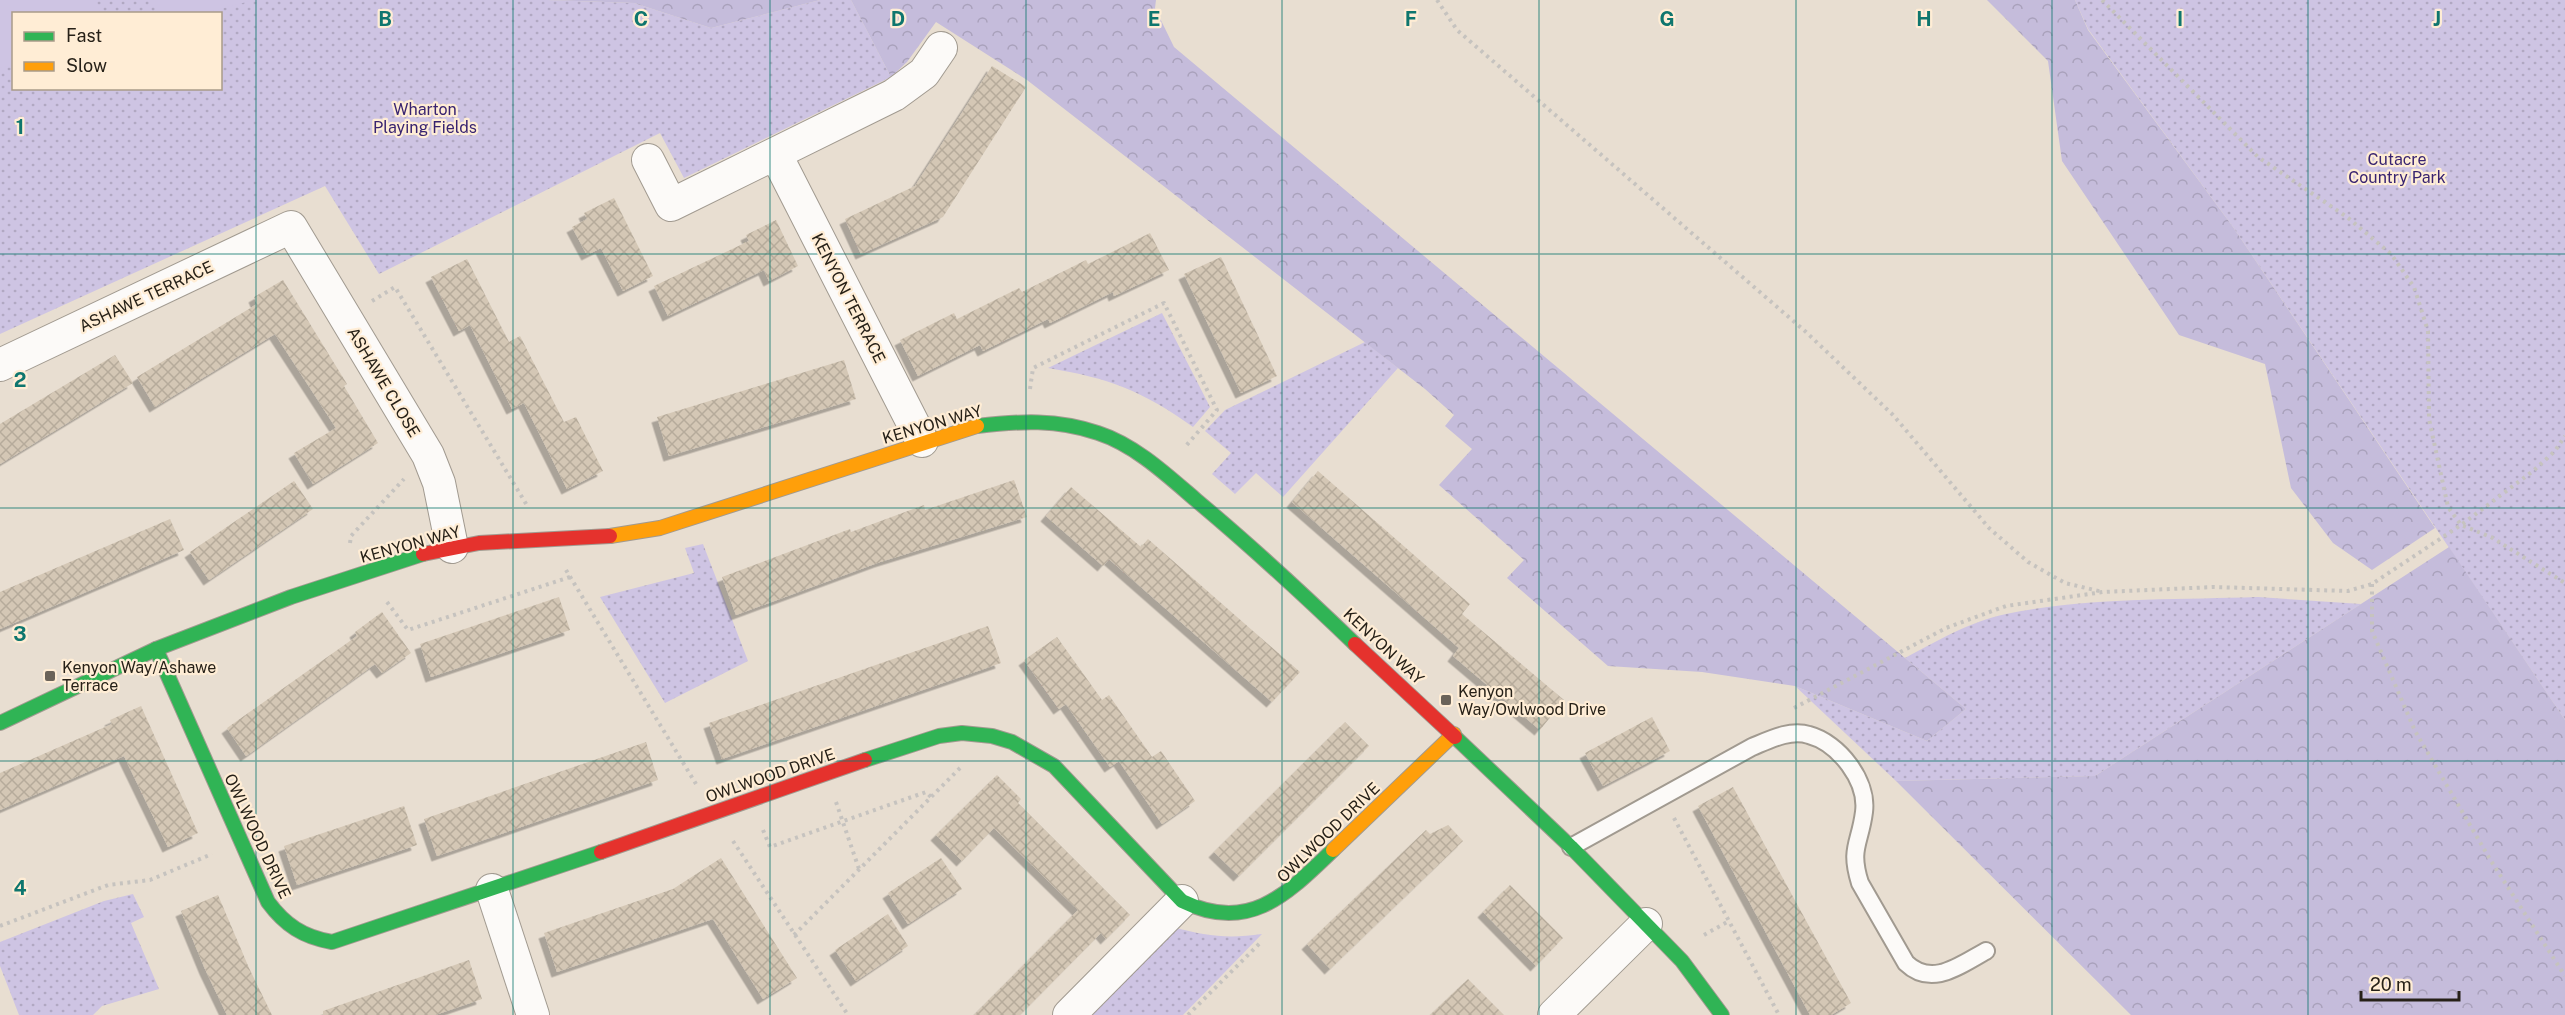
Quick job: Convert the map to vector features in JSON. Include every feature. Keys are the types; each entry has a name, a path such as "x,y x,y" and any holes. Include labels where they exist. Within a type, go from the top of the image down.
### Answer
{"street":[{"path":"648,160 671,205 776,155 911,85 924,73 941,48"},
{"name":"KENYON TERRACE","path":"776,155 922,441"},
{"name":"ASHAWE CLOSE","path":"291,227 428,455 439,483 452,547"},
{"name":"ASHAWE TERRACE","path":"0,365 291,227"},
{"name":"KENYON WAY","path":"0,723 156,650 343,579 452,547 547,538 608,536 660,528 757,499 922,441 972,427 1025,420 1053,422 1100,433 1124,445 1163,472 1259,553 1454,734 1571,847 1682,961 1722,1015"},
{"name":"OWLWOOD DRIVE","path":"156,650 268,902 280,919 295,932 312,939 332,942 492,890 939,736 962,733 1012,741 1054,766 1182,900 1194,908 1233,915 1265,907 1290,891 1454,734"},
{"path":"492,890 533,1015"},
{"path":"1069,1015 1182,900"},
{"path":"1554,1015 1646,924"}],"lane":[{"path":"1571,847 1776,737 1793,734 1809,735 1826,743 1853,771 1863,790 1864,811 1853,854 1855,868 1860,883 1906,963 1914,970 1937,975 1951,971 1986,951"}],"path":[{"path":"1437,0 1456,30 1814,339 1893,415 1989,528 2028,562 2065,583 2103,592"},
{"path":"1443,0 1443,9"},
{"path":"2102,0 2258,157 2347,218 2391,254 2414,286 2428,331 2429,419 2448,507 2461,525 2491,537 2565,583"},
{"path":"346,317 395,288 714,813 848,1015"},
{"path":"1025,420 1033,368 1164,303 1217,410 1163,472"},
{"path":"1776,737 1785,717 1795,707 1946,628 2006,606 2103,592 2214,587 2348,591 2372,584 2461,525 2533,471 2555,451 2565,436"},
{"path":"343,579 351,536 428,455"},
{"path":"365,572 408,630 570,576"},
{"path":"2372,584 2372,631 2415,731 2491,861 2565,976"},
{"path":"794,934 992,736"},
{"path":"825,774 860,869"},
{"path":"752,799 770,847 926,792 931,797"},
{"path":"1663,796 1779,1015"},
{"path":"0,926 108,885 150,880 240,842"},
{"path":"1188,1015 1261,943 1267,932 1265,907"}],"green space":[{"name":"Wharton Playing Fields","path":"0,0 547,0 634,3 711,28 820,0 851,0 891,77 684,178 660,133 379,274 325,186 0,334"},
{"path":"0,0 96,0 100,12 12,12 12,65 0,68"},
{"path":"155,0 254,0 209,12 158,12"},
{"path":"547,0 820,0 711,28 634,3"},
{"path":"851,0 1156,0 1155,8 1174,47 1966,709 1927,741 1795,686 1702,672 1608,666 1507,578 1524,560 1439,485 1472,449 1445,426 1454,415 1425,389 1027,80 936,22 907,62 891,77"},
{"path":"1987,0 2075,0 2088,30 2233,227 2435,528 2372,570 2333,543 2291,488 2265,364 2179,335 2062,161 2048,61"},
{"name":"Cutacre Country Park","path":"2075,0 2565,0 2565,720 2233,227 2088,29"},
{"path":"1162,313 1210,407 1193,427 1158,404 1125,388 1089,376 1048,368"},
{"path":"1365,342 1398,368 1283,497 1256,473 1235,494 1212,474 1231,453 1205,431 1225,410"},
{"path":"703,544 748,661 665,703 600,597 694,573 685,548"},
{"path":"2449,547 2565,720 2565,1015 2131,1015 1896,781 2095,776"},
{"path":"2258,597 2361,604 2095,776 1896,781 1795,686 1927,741 1966,709 1905,658 1967,627 2006,614 2068,605 2132,600"},
{"path":"133,894 144,917 131,923 159,989 102,1006 93,1015 19,1015 0,966 0,942 104,901"},
{"path":"1173,927 1217,936 1262,934 1183,1015 1085,1015"}],"building":[{"path":"992,66 1026,87 943,217 861,254 845,219 915,186"},
{"path":"614,198 653,276 623,291 601,248 587,255 572,227 587,219 584,213"},
{"path":"776,220 798,266 769,281 764,270 668,316 654,286 749,241 746,235"},
{"path":"1150,233 1169,270 1114,296 1113,292 1050,323 1048,319 983,351 980,345 918,376 900,340 954,313 957,319 1019,288 1022,292 1086,260 1088,264"},
{"path":"1221,257 1277,376 1241,393 1184,274"},
{"path":"467,259 509,342 520,336 564,422 576,417 603,471 567,489 524,403 512,409 470,325 459,331 431,277"},
{"path":"283,280 347,384 344,386 378,443 313,484 294,453 336,428 275,334 155,407 137,377 257,304 254,297"},
{"path":"115,355 133,383 0,464 0,424"},
{"path":"844,360 856,399 669,456 657,417"},
{"path":"1318,471 1470,604 1462,614 1564,700 1540,730 1453,656 1459,648 1292,502"},
{"path":"1014,480 1027,517 880,562 736,615 722,577 850,529 851,532 924,505 925,510"},
{"path":"294,481 313,509 209,580 190,552"},
{"path":"1071,487 1141,547 1148,539 1300,672 1272,702 1109,559 1103,566 1046,516"},
{"path":"170,519 184,550 0,629 0,592"},
{"path":"559,597 570,630 431,677 420,644"},
{"path":"382,612 411,653 382,673 375,664 246,756 227,728 357,636 355,632"},
{"path":"988,626 1001,663 722,759 709,723"},
{"path":"1057,637 1102,700 1109,695 1152,757 1161,751 1195,801 1162,824 1119,761 1110,767 1066,704 1059,709 1024,660"},
{"path":"141,706 198,833 168,847 124,756 0,810 0,773 112,724 110,720"},
{"path":"1652,717 1670,751 1603,786 1585,753"},
{"path":"1345,722 1369,746 1239,876 1214,852"},
{"path":"646,742 658,780 437,856 424,819"},
{"path":"997,775 1021,799 1018,803 1130,915 1106,939 1101,933 1020,1015 974,1015 1078,910 994,828 962,861 936,835"},
{"path":"1733,787 1851,1003 1831,1015 1810,1015 1698,806"},
{"path":"404,806 417,845 297,885 284,846"},
{"path":"1448,825 1463,841 1330,969 1307,944 1426,830 1430,834"},
{"path":"721,858 797,978 763,999 713,919 557,972 544,933 673,889"},
{"path":"941,858 962,889 908,924 888,893"},
{"path":"1510,885 1563,938 1536,966 1483,912"},
{"path":"218,895 272,1015 227,1015 205,969 181,911"},
{"path":"888,914 908,946 856,981 835,950"},
{"path":"469,960 482,999 435,1015 323,1015 323,1011"},
{"path":"1468,979 1504,1015 1430,1015"}],"traffic: fast":[{"path":"977,426 1023,422 1053,423 1083,428 1125,445 1162,471 1216,517 1277,570 1355,644"},
{"path":"0,723 156,649 291,597 423,554"},
{"path":"156,649 268,902 281,917 303,933 332,942 601,852"},
{"path":"865,760 939,736 962,733 992,736 1012,742 1054,766 1182,901 1206,910 1227,913 1247,911 1265,904 1283,894 1333,850"},
{"path":"1455,737 1571,847 1682,961 1722,1015"}],"traffic: slow":[{"path":"610,536 660,528 977,426"},
{"path":"1333,850 1454,734"}],"traffic: jam":[{"path":"423,554 479,543 610,536"},
{"path":"1355,644 1455,737"},
{"path":"601,852 865,760"}],"place":[{"name":"Kenyon Way/Ashawe Terrace","path":"50,676"},
{"name":"Kenyon Way/Owlwood Drive","path":"1446,700"}]}
